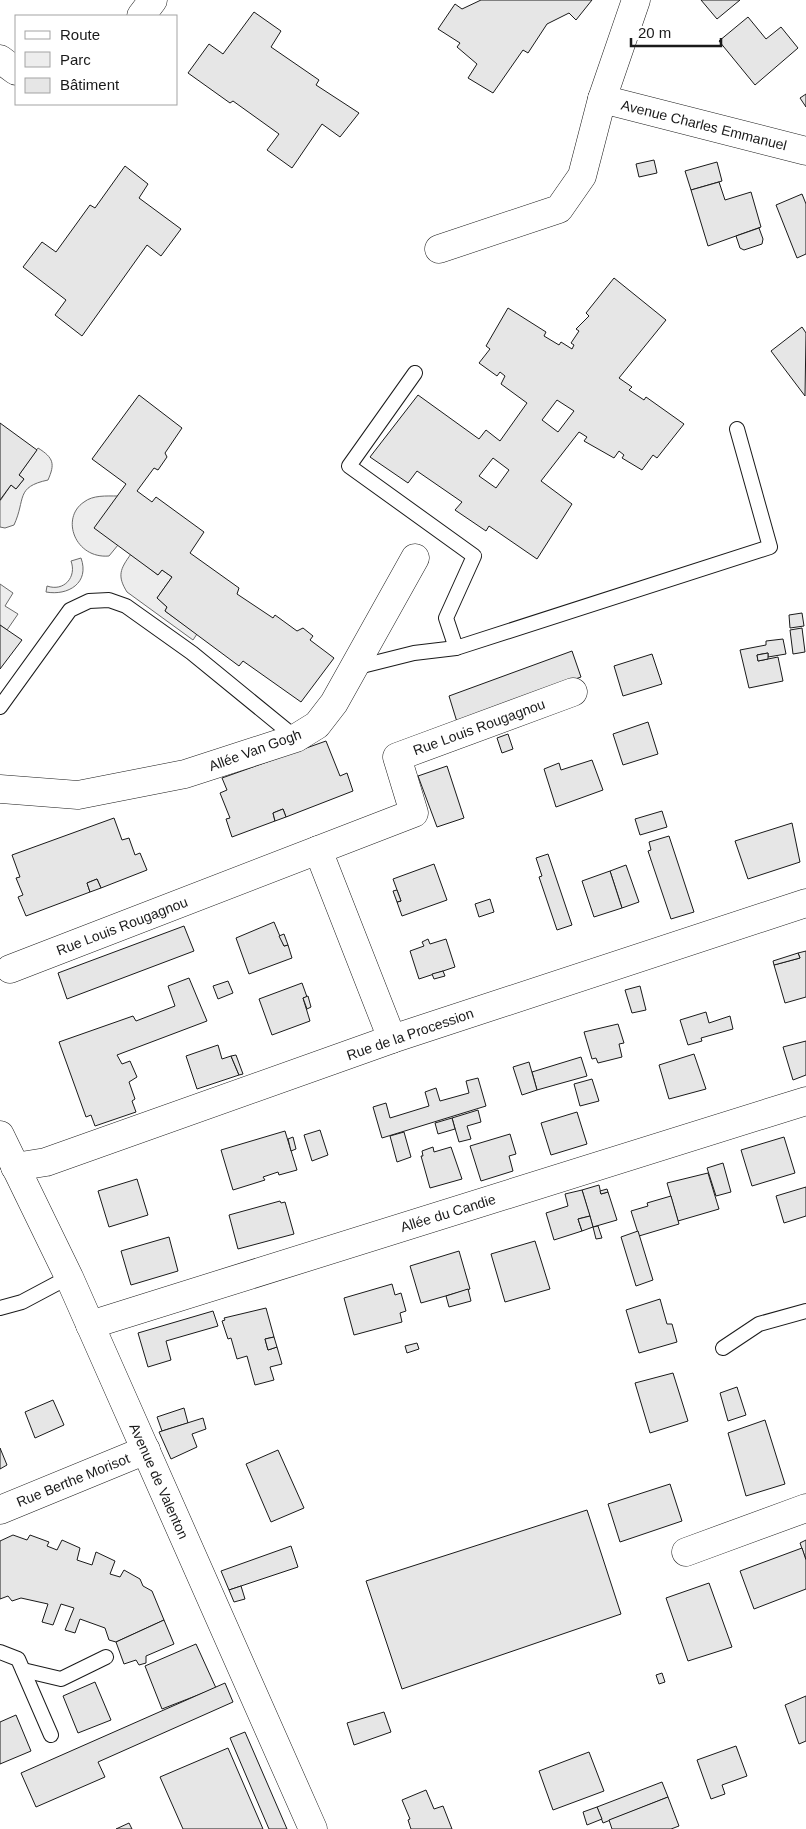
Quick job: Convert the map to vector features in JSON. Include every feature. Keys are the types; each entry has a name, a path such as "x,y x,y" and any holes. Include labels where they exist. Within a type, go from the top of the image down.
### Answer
{"street":[{"path":"142,15 153,0"},
{"path":"439,249 559,209 582,176 602,99 636,0"},
{"path":"0,59 15,69"},
{"name":"Avenue Charles Emmanuel","path":"602,99 806,151"},
{"name":"Allée Van Gogh","path":"0,789 78,796 185,774 296,738 317,725 334,703 416,558"},
{"name":"Rue Louis Rougagnou","path":"10,969 414,813 396,757 573,692"},
{"path":"318,850 392,1039"},
{"name":"Rue de la Procession","path":"15,1167 46,1162 392,1039 806,903"},
{"name":"Allée du Candie","path":"90,1324 806,1101"},
{"name":"Avenue de Valenton","path":"0,1136 34,1201 69,1277 313,1829"},
{"name":"Rue Berthe Morisot","path":"0,1510 146,1450"},
{"path":"686,1552 806,1508"}],"lane":[{"path":"415,373 349,466 474,556 446,618 456,648"},
{"path":"354,668 414,653 456,648 770,547 737,429"},
{"path":"0,707 70,610 89,601 109,600 126,606 192,653 296,738"},
{"path":"0,1308 22,1302 69,1277"},
{"path":"723,1348 759,1324 806,1311"},
{"path":"0,1652 18,1659 51,1735"},
{"path":"23,1670 61,1679 106,1657"}],"green space":[{"path":"38,448 52,462 52,470 48,480 30,486 26,490 14,525 5,528 0,527 0,501 11,485 16,489 24,479 19,475"},
{"path":"118,496 118,545 109,556 97,555 87,551 75,536 72,527 77,509 91,498"},
{"path":"131,554 158,575 162,570 172,577 157,598 167,607 165,611 197,634 193,640 127,592 121,573 124,564"},
{"path":"81,558 82,574 80,581 75,586 62,592 46,592 47,586 59,587 68,582 72,572 71,561"},
{"path":"0,584 13,593 5,606 18,614 7,630 0,625"}],"building":[{"path":"481,0 592,0 576,20 569,13 547,24 528,53 523,50 493,93 468,78 477,64 457,47 460,43 438,29 455,4 462,9"},
{"path":"701,0 740,0 717,19"},
{"path":"254,12 281,31 271,47 319,80 316,85 359,113 340,137 322,124 292,168 267,150 279,134 233,101 230,103 188,73 209,44 223,54"},
{"path":"748,17 766,39 781,27 798,48 755,85 719,41"},
{"path":"806,94 806,107 800,98"},
{"path":"654,160 657,173 639,177 636,164"},
{"path":"717,162 722,181 691,190 685,171"},
{"path":"125,166 148,184 139,198 181,229 161,256 147,245 82,336 55,315 66,300 23,267 42,242 56,252 90,205 95,208"},
{"path":"719,182 725,200 751,192 761,227 708,246 691,190"},
{"path":"802,194 806,204 806,254 797,258 776,205"},
{"path":"759,228 763,239 762,244 744,250 740,248 736,236"},
{"path":"614,278 666,320 619,378 632,387 629,390 644,400 646,397 684,424 657,458 653,455 642,470 622,458 624,455 619,451 614,458 584,441 587,437 579,432 541,481 572,504 537,559 489,526 486,531 455,510 462,502 417,471 408,483 370,457 418,395 479,439 486,430 500,441 527,403 501,384 505,376 500,372 497,376 479,363 490,349 486,346 508,308 546,332 544,336 559,345 561,342 572,349 574,345 571,343 579,331 576,329 589,316 586,313","holes":["557,400 574,411 558,432 542,420","493,458 509,470 496,488 479,476"]},
{"path":"802,327 806,333 805,396 771,351"},
{"path":"139,395 182,428 165,453 167,457 158,470 154,468 137,491 152,502 156,497 204,532 190,553 239,588 237,594 273,618 275,615 297,631 303,628 313,636 310,640 334,658 301,702 243,661 239,666 165,611 167,607 157,598 172,577 162,570 158,575 94,528 126,484 92,459"},
{"path":"0,423 37,450 19,475 24,479 16,489 11,485 0,500"},
{"path":"802,613 804,626 790,628 789,615"},
{"path":"0,625 22,640 0,669"},
{"path":"802,628 805,652 793,654 790,630"},
{"path":"783,639 786,654 768,657 768,653 757,655 758,661 778,657 783,681 749,688 740,650 766,645 766,641"},
{"path":"572,651 581,677 457,722 449,696"},
{"path":"768,653 768,659 758,661 757,655"},
{"path":"652,654 662,684 623,696 614,666"},
{"path":"648,722 658,754 623,765 613,734"},
{"path":"508,734 513,749 502,753 497,738"},
{"path":"326,741 340,776 347,773 353,791 286,817 283,809 273,813 275,821 232,837 226,819 230,818 220,793 227,790 222,778"},
{"path":"592,760 603,790 556,807 544,769 559,763 561,770"},
{"path":"447,766 464,818 437,827 418,776"},
{"path":"283,809 286,817 275,821 273,813"},
{"path":"662,811 667,827 640,835 635,819"},
{"path":"114,818 122,840 129,838 135,855 140,853 147,870 101,888 97,879 87,883 90,892 26,916 18,897 23,895 16,878 20,877 12,855"},
{"path":"792,823 800,862 748,879 735,841"},
{"path":"669,836 694,912 671,919 648,851 651,850 649,842"},
{"path":"548,854 572,925 557,930 539,877 542,876 536,858"},
{"path":"434,864 447,900 402,916 397,902 401,901 393,879"},
{"path":"626,865 639,902 622,908 610,871"},
{"path":"610,871 622,908 594,917 582,881"},
{"path":"97,879 101,888 90,892 87,883"},
{"path":"397,890 401,901 397,902 393,891"},
{"path":"490,899 494,912 479,917 475,904"},
{"path":"274,922 284,946 288,945 292,958 249,974 236,938"},
{"path":"184,926 194,951 67,999 58,973"},
{"path":"284,934 288,945 284,946 279,936"},
{"path":"428,939 430,944 446,939 455,967 419,979 410,951 424,946 422,942"},
{"path":"806,951 806,997 785,1003 774,965 800,958 798,953"},
{"path":"798,953 800,958 774,965 773,961"},
{"path":"443,971 445,976 434,979 432,974"},
{"path":"189,978 207,1021 117,1055 122,1064 130,1061 137,1077 129,1082 135,1099 132,1101 136,1112 95,1126 91,1115 86,1117 59,1042 133,1016 136,1021 175,1006 168,986"},
{"path":"228,981 233,993 218,999 213,986"},
{"path":"302,983 307,997 303,998 310,1021 272,1035 259,999"},
{"path":"640,986 646,1010 632,1013 625,990"},
{"path":"308,996 311,1007 307,1009 303,998"},
{"path":"706,1012 709,1023 730,1016 733,1029 701,1038 702,1041 688,1045 680,1020"},
{"path":"618,1024 624,1043 619,1044 622,1057 598,1063 596,1058 592,1059 584,1032"},
{"path":"806,1041 806,1075 793,1080 783,1047"},
{"path":"218,1045 222,1059 231,1056 239,1075 197,1089 186,1056"},
{"path":"694,1054 706,1089 669,1099 659,1065"},
{"path":"236,1055 243,1074 239,1075 231,1056"},
{"path":"581,1057 587,1076 537,1090 532,1072"},
{"path":"529,1062 537,1090 522,1095 513,1067"},
{"path":"478,1078 486,1106 382,1138 373,1107 386,1103 390,1118 429,1106 425,1092 436,1088 440,1101 469,1093 466,1081"},
{"path":"592,1079 599,1101 580,1106 574,1084"},
{"path":"478,1110 481,1122 467,1126 471,1139 459,1142 452,1118"},
{"path":"577,1112 587,1144 551,1155 541,1123"},
{"path":"452,1118 455,1129 438,1134 435,1123"},
{"path":"320,1130 328,1155 312,1161 304,1135"},
{"path":"285,1131 297,1170 279,1175 278,1172 263,1177 265,1180 233,1190 221,1150"},
{"path":"404,1132 411,1157 397,1162 390,1136"},
{"path":"510,1134 516,1154 509,1156 513,1171 481,1181 470,1146"},
{"path":"293,1137 296,1149 291,1151 288,1139"},
{"path":"784,1137 795,1173 752,1186 741,1150"},
{"path":"433,1147 434,1152 451,1147 462,1179 430,1188 421,1156 423,1156 422,1151"},
{"path":"723,1163 731,1192 716,1196 707,1168"},
{"path":"708,1173 719,1209 678,1221 667,1183"},
{"path":"137,1179 148,1215 109,1227 98,1191"},
{"path":"599,1185 601,1194 608,1192 617,1220 593,1227 582,1190"},
{"path":"806,1187 806,1216 784,1223 776,1196"},
{"path":"607,1189 608,1192 601,1194 600,1191"},
{"path":"582,1190 590,1216 578,1219 582,1231 554,1240 546,1213 568,1206 565,1194"},
{"path":"671,1196 679,1224 639,1236 631,1211 648,1206 647,1203"},
{"path":"280,1201 281,1203 285,1202 294,1234 238,1249 229,1215"},
{"path":"590,1216 593,1227 582,1231 578,1219"},
{"path":"598,1226 602,1238 596,1239 593,1227"},
{"path":"638,1231 653,1280 636,1286 621,1237"},
{"path":"169,1237 178,1271 131,1285 121,1251"},
{"path":"535,1241 550,1289 505,1302 491,1254"},
{"path":"459,1251 470,1289 421,1303 410,1266"},
{"path":"392,1284 395,1295 401,1293 406,1311 400,1313 402,1322 354,1335 344,1298"},
{"path":"468,1289 471,1301 449,1307 446,1296"},
{"path":"660,1299 667,1324 672,1324 677,1342 639,1353 626,1310"},
{"path":"266,1308 274,1337 265,1339 268,1350 277,1347 282,1364 270,1367 274,1380 255,1385 247,1356 237,1359 231,1338 228,1339 222,1321 225,1320 224,1318"},
{"path":"213,1311 218,1326 166,1341 171,1360 148,1367 138,1333"},
{"path":"274,1337 277,1347 268,1350 265,1339"},
{"path":"417,1343 419,1349 407,1353 405,1346"},
{"path":"673,1373 688,1421 650,1433 635,1383"},
{"path":"737,1387 746,1415 728,1421 720,1393"},
{"path":"53,1400 64,1425 35,1438 25,1412"},
{"path":"184,1408 188,1423 162,1431 157,1417"},
{"path":"203,1418 206,1429 192,1434 197,1447 171,1459 159,1432"},
{"path":"765,1420 785,1484 746,1496 728,1433"},
{"path":"0,1448 7,1465 0,1469"},
{"path":"278,1450 304,1508 271,1522 246,1464"},
{"path":"670,1484 682,1521 620,1542 608,1504"},
{"path":"587,1510 621,1614 402,1689 366,1581"},
{"path":"13,1535 27,1540 30,1535 49,1542 47,1546 57,1550 62,1540 80,1548 77,1560 92,1565 96,1552 115,1561 110,1574 120,1577 124,1570 140,1579 143,1586 152,1591 164,1620 116,1642 109,1640 105,1628 80,1619 75,1633 65,1630 74,1608 61,1604 53,1625 42,1622 48,1604 21,1598 12,1601 8,1596 0,1599 0,1541"},
{"path":"806,1540 806,1560 800,1543"},
{"path":"291,1546 298,1567 229,1590 221,1571"},
{"path":"802,1548 806,1560 806,1589 754,1609 740,1571"},
{"path":"709,1583 732,1647 688,1661 666,1598"},
{"path":"241,1586 245,1599 234,1602 229,1590"},
{"path":"164,1620 174,1644 146,1656 146,1663 139,1665 136,1660 124,1664 116,1642"},
{"path":"196,1644 216,1688 162,1709 145,1666"},
{"path":"662,1673 665,1682 659,1684 656,1675"},
{"path":"95,1682 111,1720 78,1733 63,1696"},
{"path":"225,1683 233,1702 98,1762 105,1777 36,1807 21,1773"},
{"path":"806,1696 806,1741 799,1744 785,1705"},
{"path":"384,1712 391,1732 354,1745 347,1723"},
{"path":"16,1715 31,1751 0,1764 0,1722"},
{"path":"245,1732 287,1829 269,1829 230,1738"},
{"path":"736,1746 747,1776 722,1785 725,1794 711,1799 697,1760"},
{"path":"228,1748 263,1829 183,1829 160,1777"},
{"path":"589,1752 604,1791 553,1810 539,1771"},
{"path":"662,1782 668,1797 603,1823 597,1807"},
{"path":"426,1790 434,1809 443,1806 452,1829 411,1829 408,1820 410,1819 402,1800"},
{"path":"668,1797 679,1826 671,1829 612,1829 609,1820"},
{"path":"597,1807 602,1819 587,1825 583,1812"},
{"path":"129,1823 132,1829 116,1829"}]}
